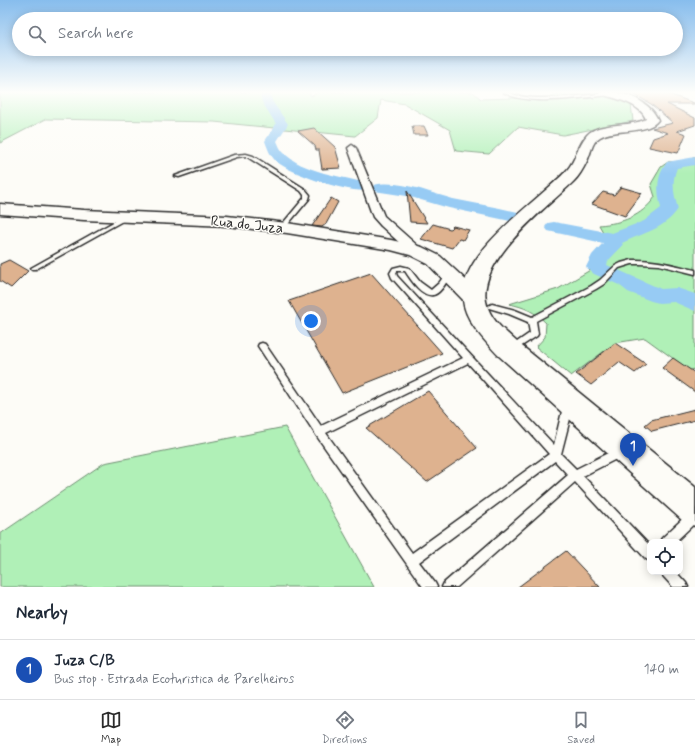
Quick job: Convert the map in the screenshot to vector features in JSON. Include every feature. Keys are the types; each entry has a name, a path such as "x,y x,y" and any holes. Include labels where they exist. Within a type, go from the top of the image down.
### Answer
{"main road":[{"path":"652,119 643,124 596,134 591,138 580,162 568,178 506,236 483,263 477,278 483,303 485,325 695,490"},
{"path":"514,347 569,402 695,509"}],"street":[{"path":"352,148 379,217 416,251"},
{"name":"Rua do Juza","path":"0,209 126,217 199,219 282,228 391,245 416,251 434,260 448,274 483,303"}],"lane":[{"path":"177,176 236,156 251,157 303,190 307,195 307,198 282,228"},
{"path":"34,268 126,217"},
{"path":"483,303 532,320 567,303 602,281 621,264 641,262 695,272"},
{"path":"448,274 441,286 432,293 427,292 422,288 407,269 401,268 393,272 394,277 574,475 647,552"},
{"path":"514,347 534,334 532,320"},
{"path":"262,346 319,432 431,587"},
{"path":"319,432 469,359"},
{"path":"411,561 556,455 569,402"},
{"path":"448,587 574,475 625,450"},
{"path":"669,539 695,515"},
{"path":"670,575 682,587"}],"green space":[{"path":"0,119 45,119 0,143"},
{"path":"68,119 376,119 355,136 214,122"},
{"path":"432,119 633,119 633,121 563,135 518,127 489,154 456,151 450,130"},
{"path":"695,157 695,369 689,370 645,338 615,343 571,376 536,347 545,337 546,323 529,310 509,304 558,289 592,269 590,262 591,259 603,248 607,239 599,225 623,221 644,210 655,197 651,184 661,167 668,162 687,161"},
{"path":"285,427 374,587 0,587 0,534 104,463"}],"building":[{"path":"669,119 695,119 695,125 677,131 686,134 678,153 649,147 653,138 668,133 652,128 673,123"},
{"path":"412,126 424,126 428,135 414,135"},
{"path":"314,128 335,147 341,168 322,169 319,150 316,150 315,146 298,131"},
{"path":"621,187 642,193 625,216 592,204 603,192 614,195"},
{"path":"407,191 427,223 410,222"},
{"path":"331,198 338,202 326,224 322,227 312,226"},
{"path":"433,224 450,229 453,226 469,230 463,240 459,239 452,248 421,239"},
{"path":"9,260 28,271 11,288 0,281 0,264"},
{"path":"371,273 442,353 342,393 289,301"},
{"path":"615,343 646,364 635,373 619,362 591,385 576,374"},
{"path":"673,358 695,373 695,392 662,368"},
{"path":"428,391 477,448 427,482 366,428"},
{"path":"695,409 695,420 652,431 645,425 651,420"},
{"path":"566,551 600,587 518,587"}],"waterway":[{"path":"279,119 282,124 271,141 276,153 282,159 304,171 318,176 365,187"},
{"path":"612,240 643,228 664,215 670,209 665,187 667,176 672,165 695,161"},
{"path":"380,188 408,191 449,203 520,218"},
{"path":"554,227 602,236 612,240"},
{"path":"612,240 613,245 599,259 596,267 626,280 636,287 659,296 677,295 695,303"}],"place":[{"name":"Juza C/B","path":"633,466"}]}
